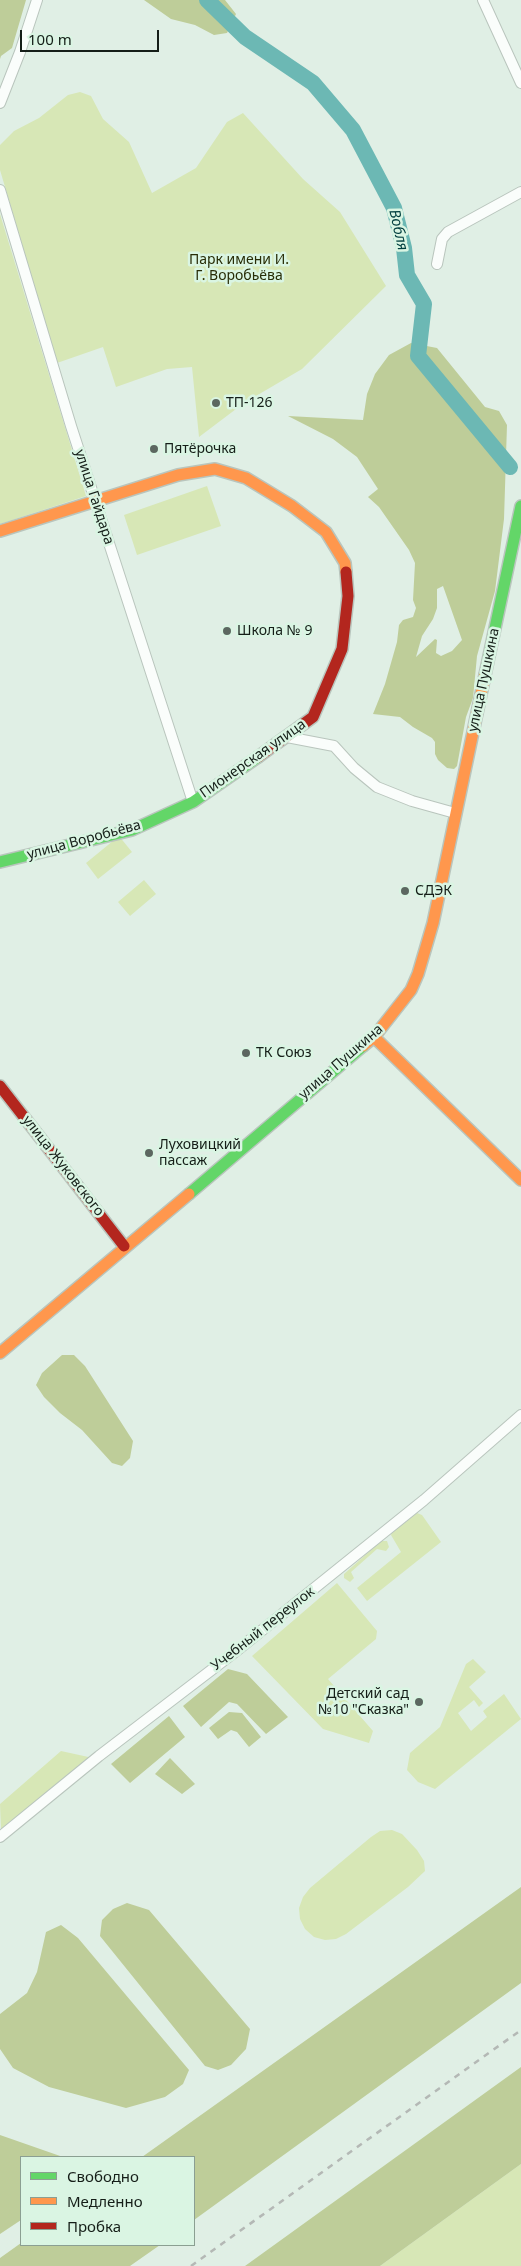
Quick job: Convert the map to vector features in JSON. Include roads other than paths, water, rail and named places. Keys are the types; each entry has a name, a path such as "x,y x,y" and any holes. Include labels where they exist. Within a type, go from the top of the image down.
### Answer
{"street":[{"path":"0,103 20,52 37,0"},
{"path":"483,0 521,83"},
{"name":"улица Гайдара","path":"0,190 95,499 193,802"},
{"path":"437,264 442,239 448,232 521,192"},
{"name":"Пионерская улица","path":"0,531 95,499 178,475 214,469 246,478 292,506 326,532 345,563 348,596 342,649 313,717 193,802"},
{"name":"улица Пушкина","path":"0,1353 124,1246 374,1037 411,990 418,974 433,922 520,511"},
{"path":"287,737 334,746 354,768 377,787 412,801 455,813"},
{"name":"улица Воробьёва","path":"0,862 132,830 193,802"},
{"path":"374,1037 521,1180"},
{"name":"улица Жуковского","path":"0,1086 67,1170 124,1246"},
{"name":"Учебный переулок","path":"0,1837 424,1500 521,1415"}],"waterway":[{"name":"Вобля","path":"207,0 245,37 313,83 353,130 394,208 404,248 407,275 424,304 418,356 510,467"}],"railway":[{"path":"191,2266 521,2030"}],"place":[{"name":"ТП-126","path":"216,403"},
{"name":"Пятёрочка","path":"154,449"},
{"name":"Школа № 9","path":"227,631"},
{"name":"СДЭК","path":"405,891"},
{"name":"ТК Союз","path":"246,1053"},
{"name":"Луховицкий пассаж","path":"149,1153"},
{"name":"Детский сад №10 \"Сказка\"","path":"419,1702"}],"park label":[{"name":"Парк имени И. Г. Воробьёва","path":"239,268"}]}
